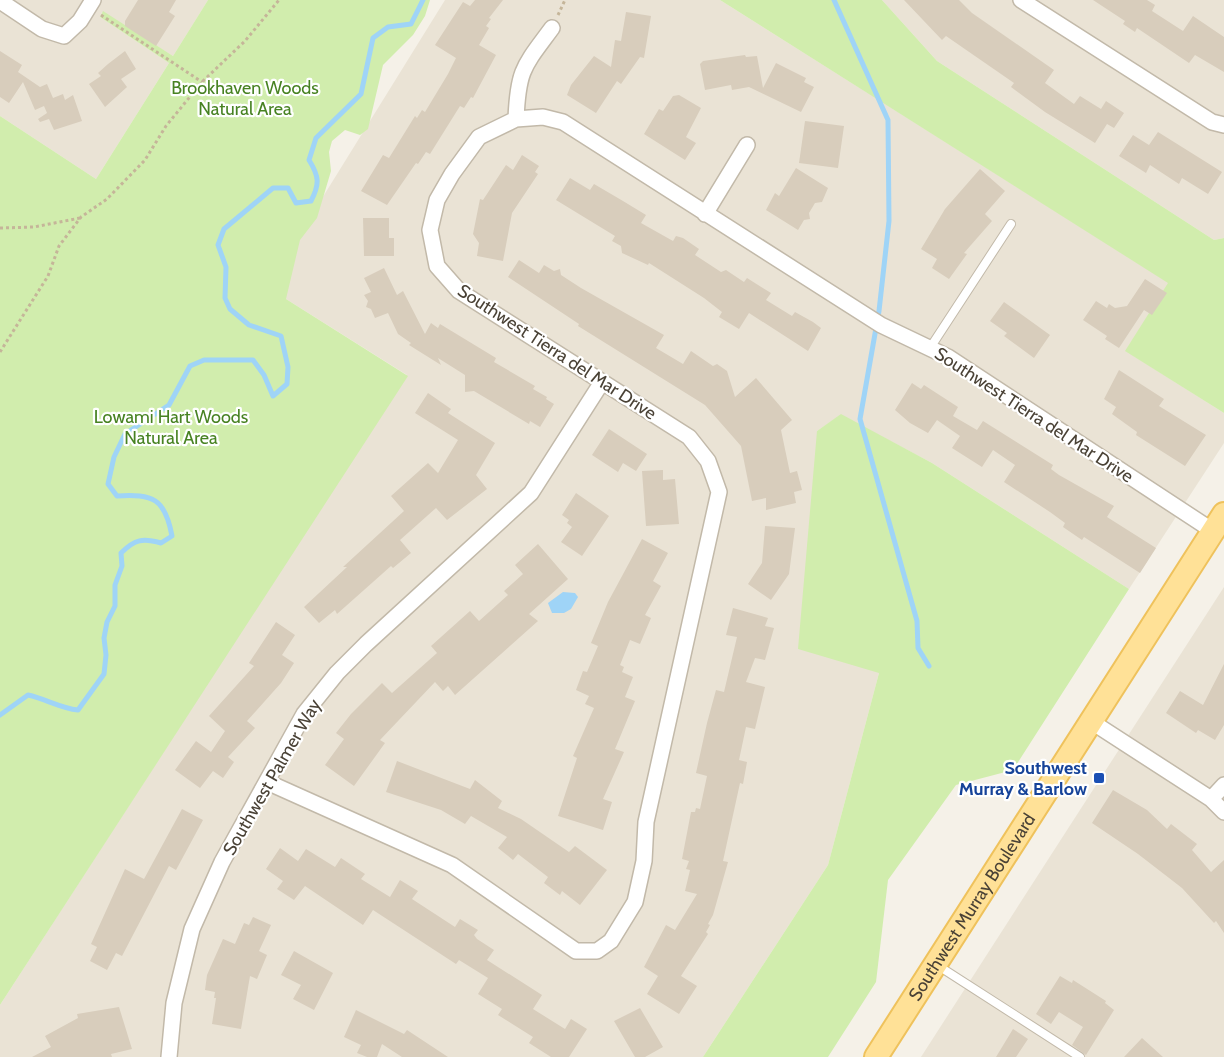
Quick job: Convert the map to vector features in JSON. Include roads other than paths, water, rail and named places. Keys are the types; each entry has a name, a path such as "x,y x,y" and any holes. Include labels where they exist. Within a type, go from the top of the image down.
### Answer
{"main road":[{"name":"Southwest Murray Boulevard","path":"876,1057 1219,523"}],"street":[{"path":"1022,0 1212,122 1224,125"},
{"path":"0,1 42,29 64,36 80,21 91,4"},
{"path":"516,118 519,76 524,65 552,28"},
{"name":"Southwest Tierra del Mar Drive","path":"267,782 428,852 576,951 597,951 611,941 635,902 644,861 646,822 719,492 708,461 689,437 459,291 437,266 430,230 437,200 479,137 516,118 543,117 562,122 860,311 888,328 948,357 1219,523"},
{"path":"705,214 747,145"},
{"name":"Southwest Palmer Way","path":"169,1057 174,1003 192,929 222,862 304,714 337,673 531,493 602,382"},
{"path":"1092,722 1211,799 1224,812"},
{"path":"1211,799 1224,785"}],"lane":[{"path":"930,348 1011,224"},
{"path":"936,964 1080,1057"}],"water":[{"path":"563,592 575,593 578,597 571,609 564,613 552,613 548,603"}],"waterway":[{"path":"0,715 28,695 78,710 104,674 106,655 104,638 107,622 115,606 115,585 122,566 121,553 140,541 149,540 161,543 172,536 166,513 155,501 140,496 117,496 108,484 114,457 125,434 169,405 190,366 204,360 253,360 264,375 273,396 287,384 288,367 281,336 249,325 230,309 225,298 226,267 218,245 224,229 273,188 288,188 296,203 311,201 317,180 309,160 316,138 361,94 373,38 388,27 411,24 423,0"},
{"path":"834,0 888,120 889,221 879,311 860,419 917,621 918,648 929,666"}],"place":[{"name":"Southwest Murray & Barlow","path":"1099,778"}],"park label":[{"name":"Brookhaven Woods Natural Area","path":"245,98"},
{"name":"Lowami Hart Woods Natural Area","path":"171,427"}]}
